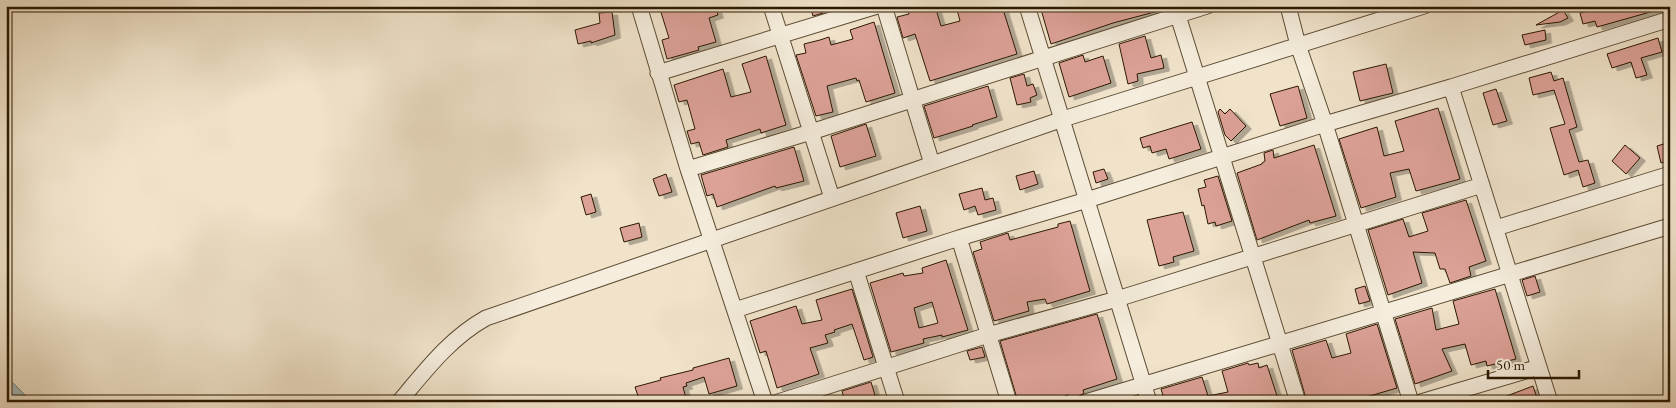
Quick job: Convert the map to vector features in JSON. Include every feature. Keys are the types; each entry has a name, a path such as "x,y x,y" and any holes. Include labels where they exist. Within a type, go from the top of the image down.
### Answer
{"street":[{"path":"639,6 711,242 765,402"},
{"path":"771,6 832,198"},
{"path":"658,73 878,6"},
{"path":"884,6 932,164"},
{"path":"1027,6 1150,402"},
{"path":"688,169 1043,59 1176,11 1207,6"},
{"path":"1288,6 1298,45 1411,402"},
{"path":"399,402 447,346 469,328 486,318 711,242 832,198 1063,119 1424,6"},
{"path":"1176,11 1223,156 1298,402"},
{"path":"735,310 1324,124 1451,87 1670,18"},
{"path":"1451,87 1550,402"},
{"path":"1496,228 1670,174"},
{"path":"778,402 988,335 1118,299 1482,185"},
{"path":"1086,402 1508,273 1670,226"},
{"path":"959,238 1009,402"},
{"path":"856,271 897,402"},
{"path":"1421,402 1539,367"}],"water":[{"path":"6,376 32,402 6,402"}],"building":[{"path":"659,6 715,6 718,15 709,18 716,42 698,47 699,50 667,59 662,40 669,38"},
{"path":"810,6 821,6 823,13 813,16"},
{"path":"935,6 941,26 960,21 956,6 983,6 984,10 1002,6 1017,54 930,81 915,34 903,38 897,17 909,14 908,11"},
{"path":"1040,6 1165,6 1166,9 1113,23 1051,44"},
{"path":"1591,6 1661,6 1661,9 1597,27 1595,21 1583,24 1580,13 1592,10"},
{"path":"1563,10 1568,18 1560,22 1536,25"},
{"path":"612,12 615,35 591,43 591,41 578,44 575,30 600,23 599,13"},
{"path":"874,22 895,93 866,102 859,80 857,81 856,78 827,86 833,112 816,116 796,55 806,53 804,44 829,37 831,45 853,39 850,30"},
{"path":"1545,30 1546,40 1525,45 1522,35"},
{"path":"1145,36 1151,58 1161,55 1164,68 1137,74 1138,81 1128,84 1119,44"},
{"path":"1658,38 1662,52 1641,58 1647,75 1636,78 1631,62 1612,68 1607,54"},
{"path":"1083,55 1085,62 1103,56 1111,83 1069,97 1059,63"},
{"path":"766,56 786,125 761,133 760,129 726,140 728,147 703,155 699,142 691,144 687,131 695,129 687,100 679,102 674,85 723,69 731,97 751,92 742,64"},
{"path":"1386,64 1393,93 1360,101 1353,72"},
{"path":"1551,72 1554,81 1563,78 1577,127 1569,130 1579,162 1588,160 1595,183 1583,187 1578,170 1564,175 1550,128 1565,124 1554,90 1533,95 1529,78"},
{"path":"1024,74 1027,86 1033,84 1037,95 1030,98 1031,102 1017,105 1010,78"},
{"path":"988,86 997,117 934,138 924,106"},
{"path":"1298,86 1307,118 1280,126 1270,94"},
{"path":"1496,89 1507,121 1493,125 1483,93"},
{"path":"1438,108 1460,179 1416,191 1409,169 1390,173 1396,197 1361,208 1339,139 1377,127 1384,156 1404,151 1395,121"},
{"path":"1220,109 1225,114 1230,109 1246,126 1231,141 1225,135 1218,112"},
{"path":"1192,122 1201,149 1169,159 1166,149 1152,153 1150,146 1143,148 1140,138"},
{"path":"866,124 876,156 840,167 831,136"},
{"path":"1667,143 1670,160 1661,163 1657,146"},
{"path":"1314,145 1336,216 1310,223 1309,220 1257,240 1237,173 1262,164 1265,161 1264,153 1273,150 1274,158"},
{"path":"1625,145 1640,158 1626,174 1612,161"},
{"path":"794,147 804,181 776,188 775,186 717,207 713,194 707,196 701,175"},
{"path":"1104,169 1108,179 1096,183 1093,172"},
{"path":"1034,171 1038,184 1020,190 1016,176"},
{"path":"666,174 672,192 659,196 653,179"},
{"path":"1218,176 1232,221 1216,226 1215,222 1208,224 1198,189 1206,187 1204,180"},
{"path":"982,188 985,200 993,198 996,210 978,215 975,206 964,210 959,194"},
{"path":"591,194 596,212 586,215 581,197"},
{"path":"1466,200 1486,261 1469,267 1471,276 1450,283 1445,269 1440,269 1435,253 1413,252 1422,283 1388,295 1368,230 1403,219 1409,237 1428,231 1422,213"},
{"path":"920,206 927,231 903,238 896,213"},
{"path":"1183,212 1194,251 1173,257 1174,262 1159,266 1147,220"},
{"path":"1070,221 1090,291 1047,304 1045,299 1027,302 1029,311 994,321 973,252 982,249 980,242 1008,233 1010,240 1058,227 1058,224"},
{"path":"639,223 642,237 624,242 620,228"},
{"path":"946,260 968,330 942,337 942,335 923,339 924,343 891,352 870,283 903,273 904,276 923,273 922,268","holes":["932,302 938,323 919,328 914,308"]},
{"path":"1535,276 1540,292 1527,296 1522,280"},
{"path":"1365,286 1370,301 1359,304 1355,289"},
{"path":"852,289 873,357 864,360 852,324 825,335 828,343 810,348 819,374 777,388 766,351 760,353 750,321 796,306 802,324 822,320 816,300"},
{"path":"1495,289 1516,359 1487,366 1486,361 1471,365 1465,344 1442,349 1452,371 1415,384 1395,319 1432,308 1436,330 1459,324 1453,301"},
{"path":"1097,314 1117,379 1083,390 1084,393 1079,396 1077,402 1070,402 1068,395 1046,402 1018,402 1000,341"},
{"path":"1377,324 1397,388 1363,398 1364,402 1307,402 1292,350 1326,340 1332,358 1351,353 1346,334"},
{"path":"982,347 985,357 970,360 967,351"},
{"path":"729,358 737,386 709,394 704,377 686,383 687,386 683,387 687,402 640,402 635,387"},
{"path":"1248,363 1249,365 1258,363 1259,368 1267,365 1279,402 1165,402 1161,389 1202,377 1208,396 1228,392 1222,371"},
{"path":"871,382 877,402 845,402 842,391"},
{"path":"1533,386 1537,398 1524,402 1491,402"}]}
